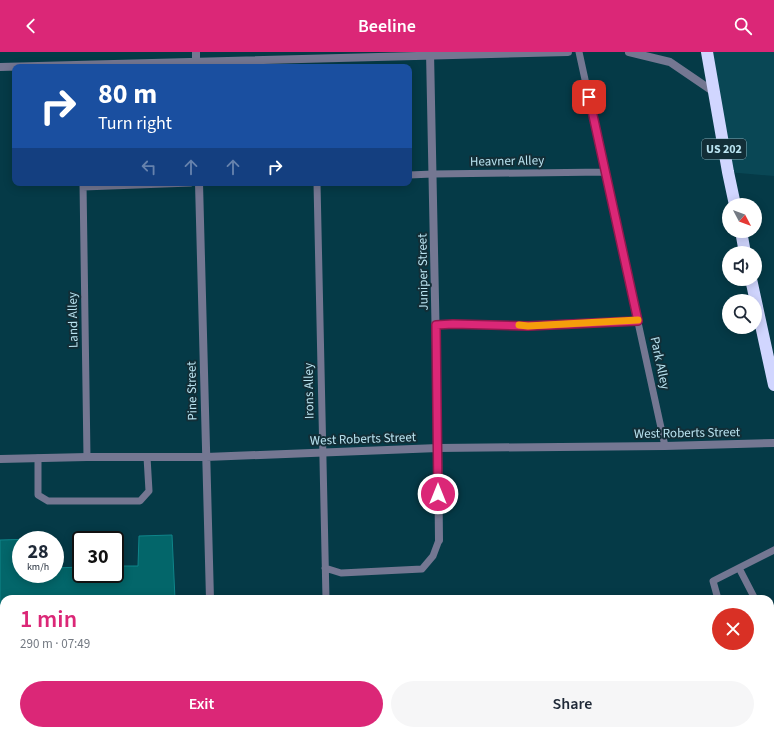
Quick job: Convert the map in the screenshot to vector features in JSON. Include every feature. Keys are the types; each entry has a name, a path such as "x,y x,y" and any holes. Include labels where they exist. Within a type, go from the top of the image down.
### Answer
{"highway":[{"name":"US 202","path":"707,52 734,198"},
{"path":"753,286 773,380"}],"street":[{"path":"196,52 196,64 430,54 568,52"},
{"path":"629,52 670,62 714,92"},
{"name":"Juniper Street","path":"430,54 436,325 438,540"},
{"path":"0,67 12,67"},
{"name":"Pine Street","path":"199,186 210,595"},
{"name":"West Roberts Street","path":"0,459 206,457 438,448 665,446 774,442"}],"lane":[{"name":"Park Alley","path":"579,52 665,446"},
{"name":"Heavner Alley","path":"412,175 605,172"},
{"name":"Land Alley","path":"83,186 87,457"},
{"name":"Irons Alley","path":"317,186 326,595"},
{"path":"436,325 528,326 638,321"},
{"path":"38,458 38,495 48,501 140,500 149,491 147,458"},
{"path":"326,568 341,573 422,569 433,556 438,540"},
{"path":"717,595 713,582 774,550"},
{"path":"739,568 753,595"}],"shaded area":[{"path":"702,52 774,52 774,176 728,172"}],"building":[{"path":"172,535 175,595 0,595 0,540 12,540 12,583 64,583 64,568 72,567 72,583 124,583 124,566 138,566 139,536"}],"slow traffic":[{"path":"519,325 528,326 638,320"}],"route":[{"path":"438,494 436,325 528,326 638,321 589,97"}]}
